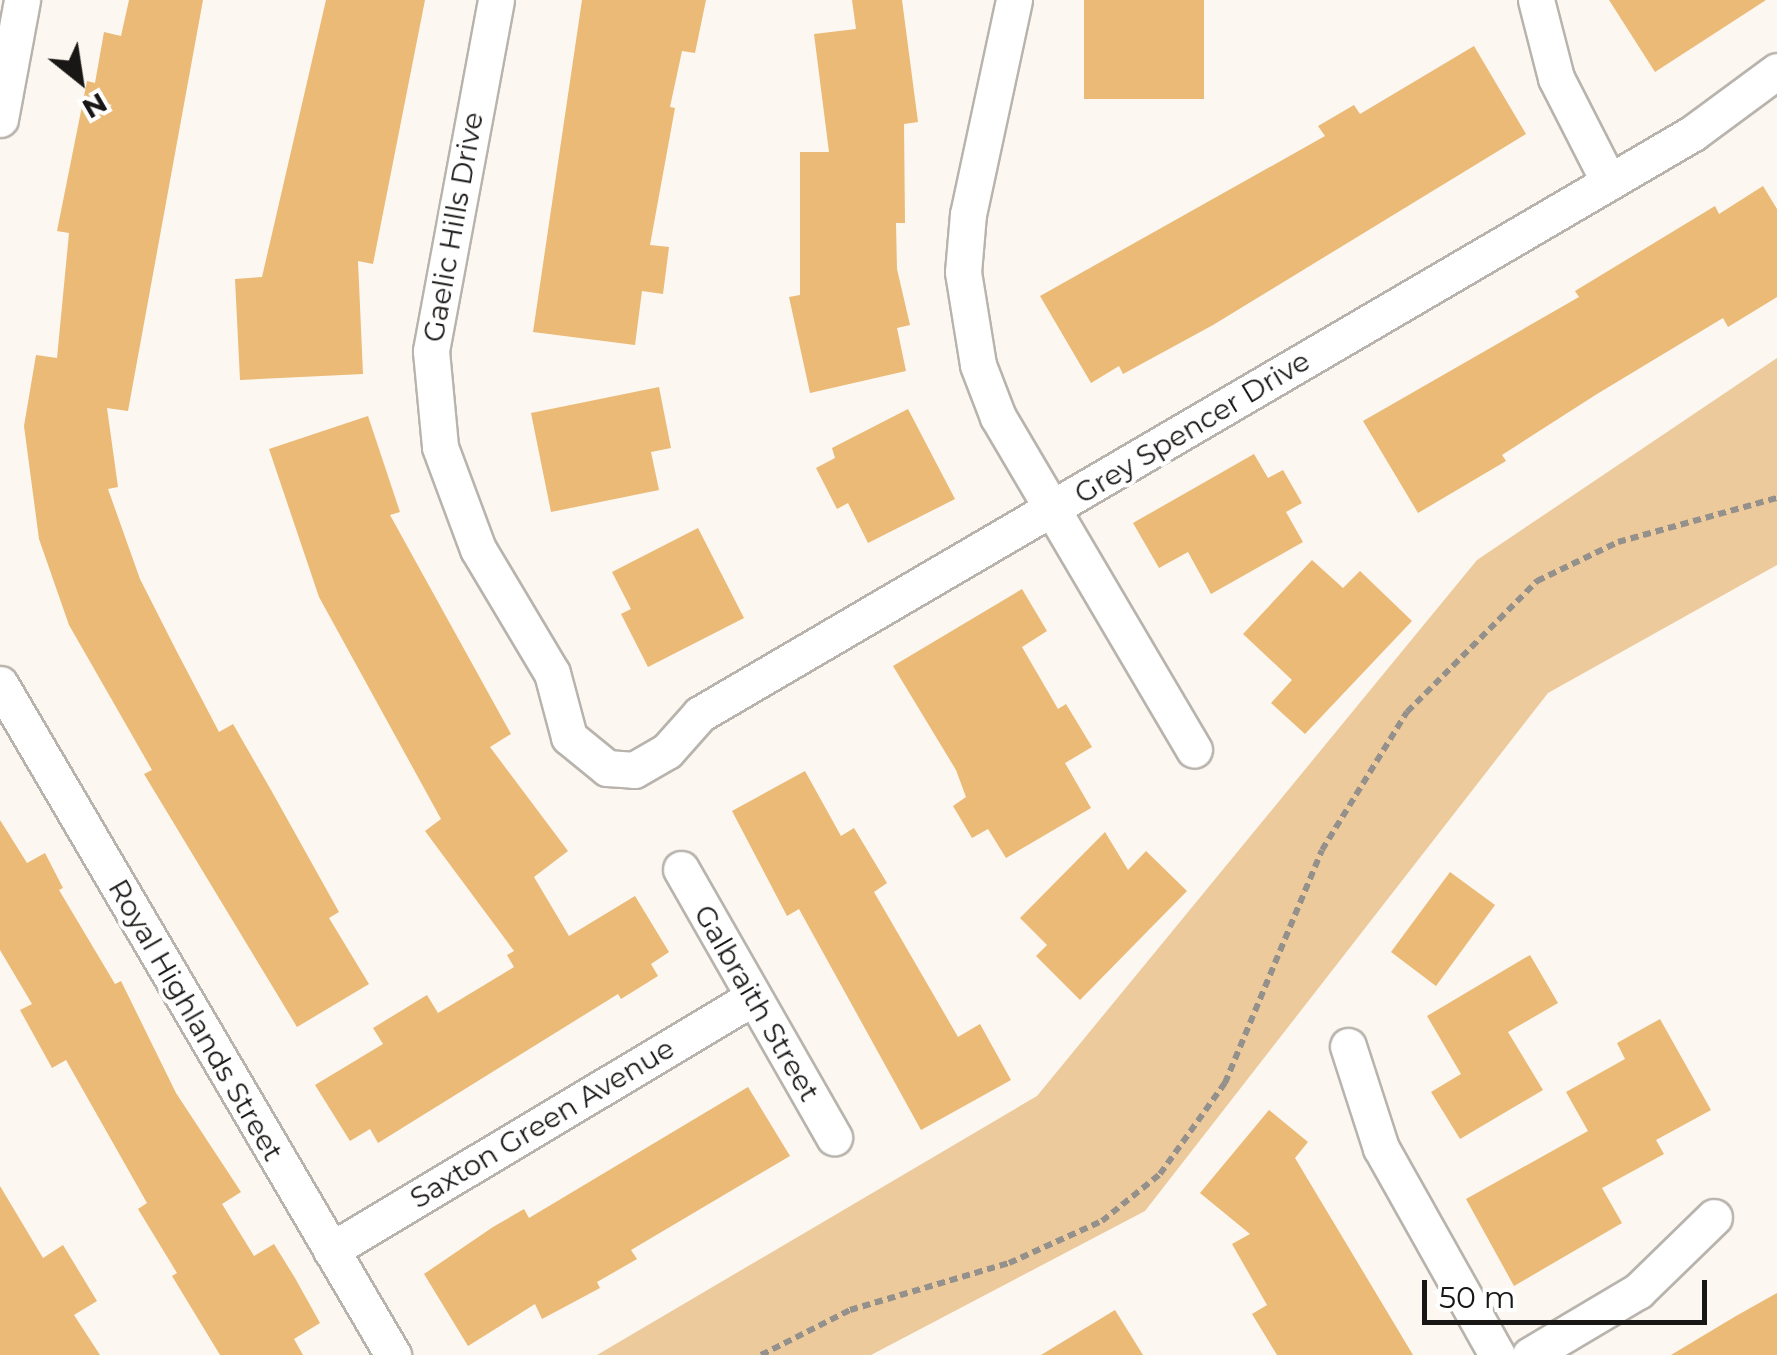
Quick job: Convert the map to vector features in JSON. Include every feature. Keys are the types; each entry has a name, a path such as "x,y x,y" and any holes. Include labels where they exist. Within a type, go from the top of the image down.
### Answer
{"street":[{"path":"0,119 22,0"},
{"name":"Gaelic Hills Drive","path":"496,0 431,351 440,447 478,549 552,673 569,737 607,768"},
{"path":"1014,0 968,214 963,272 987,391 1052,510 1194,750"},
{"path":"1536,0 1556,78 1609,182"},
{"name":"Grey Spencer Drive","path":"607,768 650,764 700,714 1693,133 1777,71"},
{"name":"Royal Highlands Street","path":"0,684 393,1355"},
{"name":"Galbraith Street","path":"680,869 834,1137"},
{"name":"Saxton Green Avenue","path":"331,1250 753,996"},
{"path":"1348,1046 1381,1148 1497,1355"},
{"path":"1530,1355 1638,1292 1714,1217"}],"path":[{"path":"760,1355 850,1310 1009,1262 1102,1221 1160,1174 1224,1083 1322,850 1407,712 1537,580 1618,542 1777,498"}],"shaded area":[{"path":"1777,358 1777,565 1548,693 1145,1211 871,1355 597,1355 1037,1096 1477,560"}],"building":[{"path":"129,0 203,0 128,411 107,408 118,487 108,489 140,579 219,732 233,724 339,912 329,918 369,984 297,1027 144,774 152,770 69,625 39,539 24,426 36,355 57,358 69,233 57,231 87,81 95,83 104,32 121,36"},
{"path":"326,0 425,0 373,264 358,261 363,374 240,380 235,279 262,277"},
{"path":"582,0 706,0 695,53 682,51 670,107 675,108 650,245 669,247 663,294 642,291 635,345 533,332"},
{"path":"852,0 902,0 918,122 904,124 905,223 896,223 897,269 910,325 897,328 906,371 810,393 789,297 800,295 800,152 829,152 814,34 856,29"},
{"path":"1084,0 1204,0 1204,99 1084,99"},
{"path":"1609,0 1766,0 1655,72"},
{"path":"1474,46 1526,134 1213,325 1123,374 1119,366 1091,383 1040,296 1325,136 1318,126 1354,105 1360,114"},
{"path":"1763,186 1777,209 1777,297 1728,327 1723,318 1597,394 1502,455 1506,461 1418,513 1363,421 1579,297 1575,291 1715,206 1719,214"},
{"path":"659,387 671,448 651,452 659,490 551,512 531,413"},
{"path":"908,409 955,499 868,543 848,503 837,509 816,468 835,458 832,448"},
{"path":"368,416 400,512 390,515 511,734 490,747 568,851 534,877 569,936 635,896 669,952 651,964 658,976 621,999 618,994 378,1143 370,1129 350,1141 315,1085 383,1044 373,1028 427,995 438,1013 514,967 507,955 514,951 425,831 441,819 319,597 269,449"},
{"path":"1254,454 1268,478 1283,470 1302,503 1286,512 1303,542 1211,594 1188,552 1159,568 1133,523"},
{"path":"698,528 744,618 648,667 621,614 631,609 612,572"},
{"path":"1312,560 1343,588 1360,571 1412,621 1305,734 1271,703 1292,680 1243,634"},
{"path":"1022,589 1047,631 1022,647 1058,709 1066,704 1092,747 1065,763 1091,808 1006,858 988,829 972,838 953,806 966,797 956,770 893,666"},
{"path":"805,771 841,836 854,828 887,883 874,892 958,1037 980,1024 1011,1080 921,1130 799,909 787,916 732,811"},
{"path":"0,820 27,863 45,853 63,888 59,890 115,984 121,981 176,1093 241,1192 222,1204 254,1256 274,1244 295,1278 320,1323 294,1339 303,1355 220,1355 172,1276 177,1273 138,1209 147,1203 66,1060 52,1068 20,1010 32,1004 0,950"},
{"path":"1105,832 1128,870 1146,851 1187,891 1080,1000 1036,956 1047,945 1020,918"},
{"path":"1450,872 1495,905 1436,986 1391,952"},
{"path":"1530,955 1558,1003 1508,1032 1543,1090 1460,1139 1431,1092 1461,1074 1427,1016"},
{"path":"1660,1019 1711,1110 1656,1140 1664,1154 1602,1188 1622,1223 1514,1286 1466,1199 1588,1131 1566,1092 1625,1059 1617,1043"},
{"path":"748,1087 790,1156 631,1250 637,1259 597,1282 600,1288 542,1319 535,1304 468,1346 424,1274 524,1209 529,1218"},
{"path":"1269,1110 1308,1142 1295,1158 1413,1355 1277,1355 1252,1314 1267,1305 1232,1244 1250,1234 1200,1193"},
{"path":"0,1186 43,1258 63,1245 97,1301 74,1315 100,1355 0,1355"},
{"path":"1777,1293 1777,1355 1671,1355 1736,1316"},
{"path":"1115,1310 1143,1355 1041,1355"}]}
